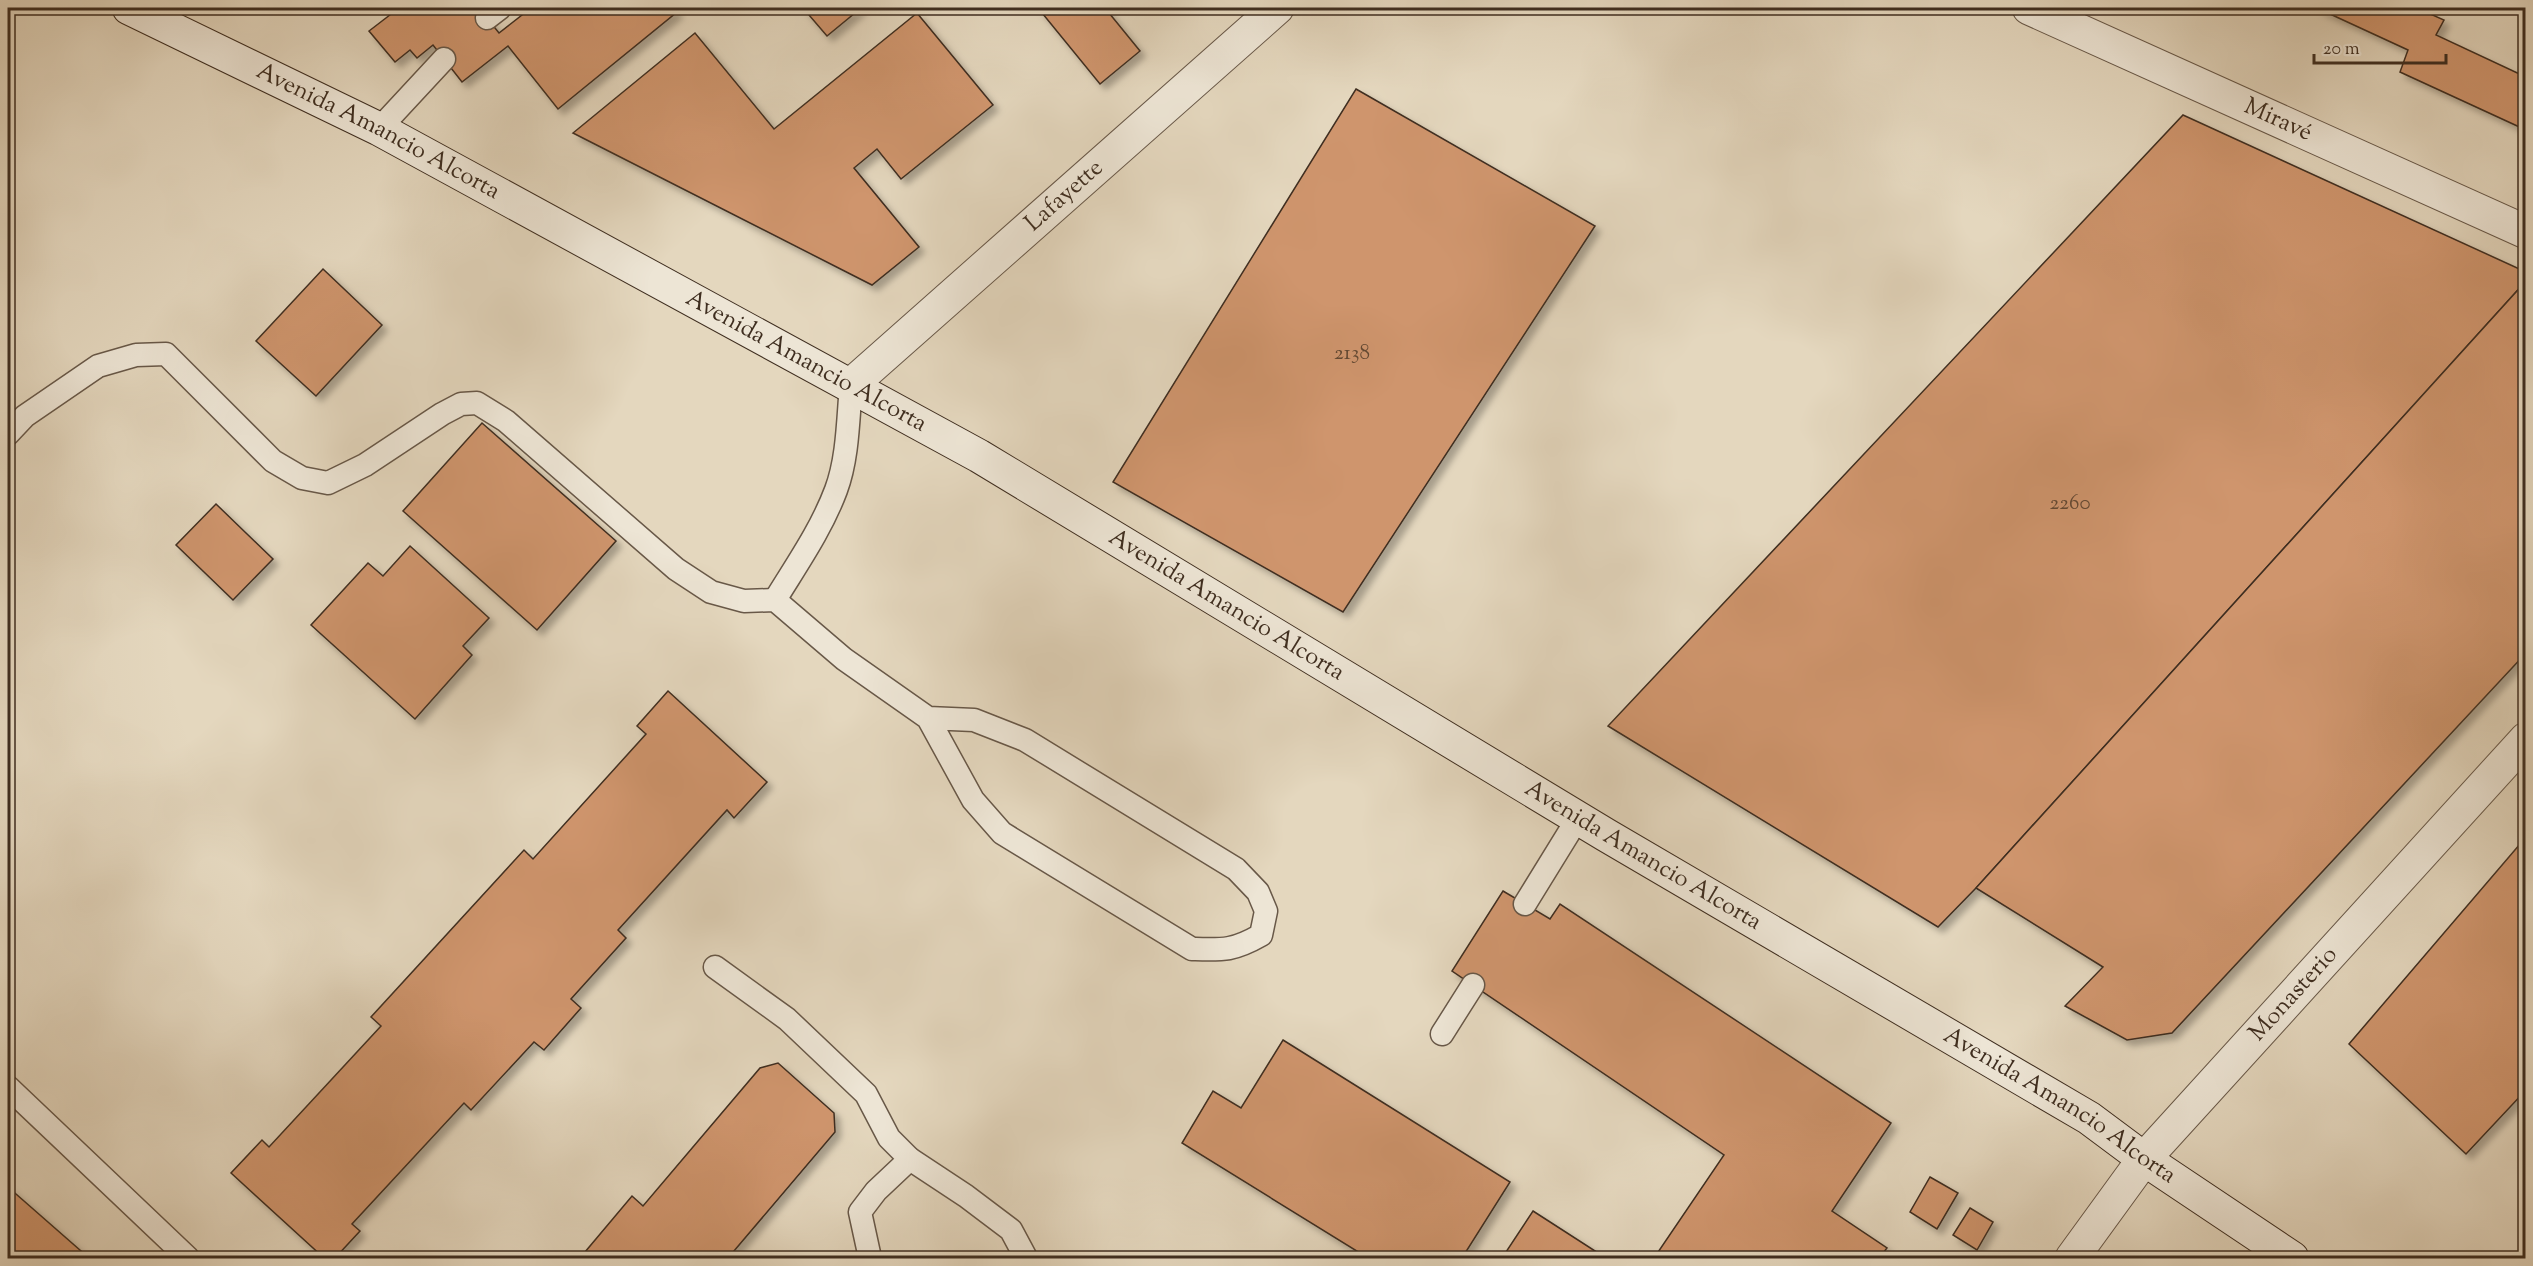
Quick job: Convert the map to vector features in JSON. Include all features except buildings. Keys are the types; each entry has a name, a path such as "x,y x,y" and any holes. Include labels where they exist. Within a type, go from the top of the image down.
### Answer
{"main road":[{"name":"Avenida Amancio Alcorta","path":"129,8 379,129 989,462 1578,818 2079,1112 2144,1159 2292,1258"},
{"name":"Lafayette","path":"851,385 1277,8"},
{"name":"Miravé","path":"2029,8 2526,232"},
{"name":"Monasterio","path":"2073,1258 2144,1159 2526,739"}],"lane":[{"path":"379,129 444,59"},
{"path":"8,434 25,416 98,366 136,355 166,354 273,460 302,478 328,483 365,465 442,414 461,404 477,404 506,420 676,569 711,592 744,601 775,600 844,659 928,718 973,800 1002,833 1192,949 1222,950 1240,947 1261,935 1266,911 1258,892 1236,870 1025,740 974,720 928,718"},
{"path":"775,600 813,540 836,489 846,443 851,385"},
{"path":"1525,904 1578,818"},
{"path":"715,967 787,1019 866,1094 889,1138 910,1159 966,1196 1011,1230 1026,1258"},
{"path":"1442,1034 1473,985"},
{"path":"8,1087 188,1258"},
{"path":"870,1258 860,1212 876,1191 910,1159"}]}
